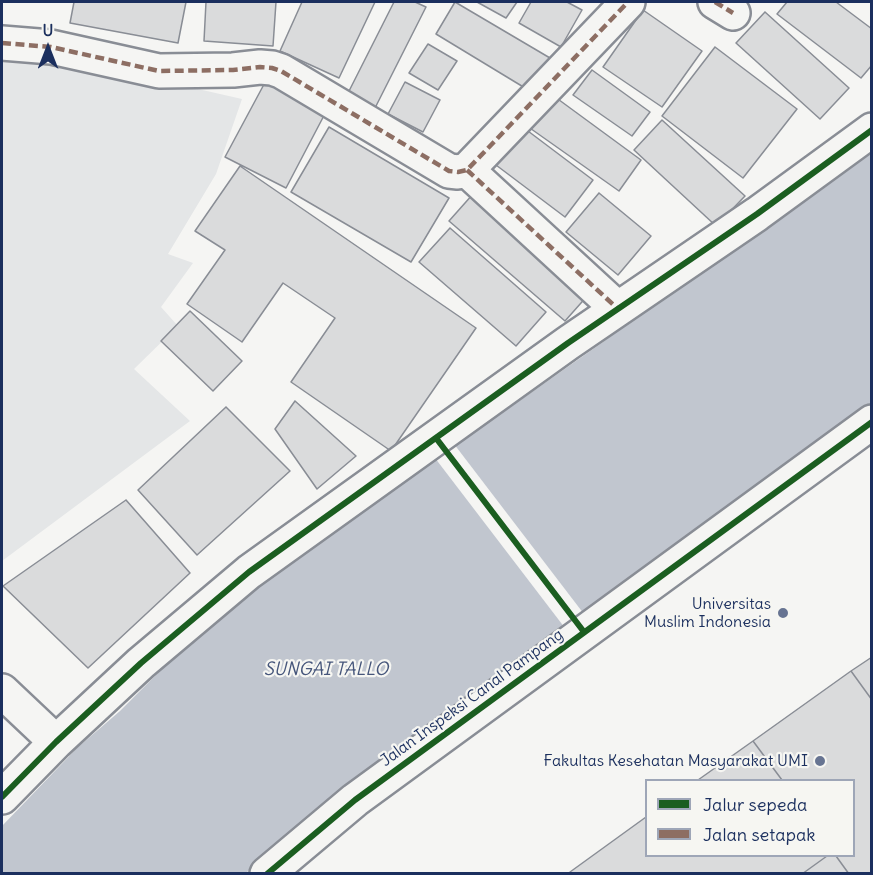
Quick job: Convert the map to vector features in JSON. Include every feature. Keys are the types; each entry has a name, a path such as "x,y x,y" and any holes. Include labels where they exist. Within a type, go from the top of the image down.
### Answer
{"street":[{"path":"2,43 51,47 159,71 272,68 281,71 449,171 458,172 467,170 628,2"},
{"path":"2,797 56,742 141,663 249,572 618,309 757,214 872,130"},
{"path":"467,170 618,309"},
{"name":"Jalan Inspeksi Canal Pampang","path":"267,873 355,800 872,422"},
{"path":"2,691 56,742"}],"path":[{"path":"436,438 584,632"}],"shaded area":[{"path":"2,53 44,54 242,99 216,174 168,254 193,263 161,307 178,326 134,369 190,421 2,561"}],"water":[{"name":"SUNGAI TALLO","path":"871,144 871,405 761,489 323,805 246,873 2,873 2,826 77,748 218,619 266,579 603,342"}],"pier":[{"path":"454,444 587,618 568,632 435,458"}],"building":[{"path":"74,2 186,2 178,43 70,23"},
{"path":"206,2 276,2 273,46 204,41"},
{"path":"302,2 375,2 339,78 280,51"},
{"path":"394,2 415,2 426,7 374,110 346,97"},
{"path":"455,2 550,58 530,91 436,34"},
{"path":"477,2 517,2 506,18"},
{"path":"531,2 567,2 582,10 561,47 519,23"},
{"path":"787,2 836,2 872,29 872,65 861,78 777,14"},
{"path":"643,10 702,51 662,107 603,67"},
{"path":"765,12 849,88 820,119 736,43"},
{"path":"428,44 457,61 438,90 409,73"},
{"path":"715,47 797,109 743,178 662,116"},
{"path":"592,70 650,112 632,136 573,95"},
{"path":"269,75 329,106 286,188 225,157"},
{"path":"405,82 440,100 423,132 388,114"},
{"path":"551,94 641,160 619,191 527,126"},
{"path":"662,120 745,196 716,226 634,150"},
{"path":"516,122 593,180 565,217 488,159"},
{"path":"329,127 449,198 411,262 291,192"},
{"path":"240,166 476,328 391,451 291,382 335,318 283,283 242,342 187,304 225,250 195,231"},
{"path":"599,193 651,236 618,275 566,232"},
{"path":"473,194 589,294 565,321 449,221"},
{"path":"450,228 546,312 516,346 419,262"},
{"path":"190,311 242,361 213,391 161,341"},
{"path":"295,401 356,456 317,489 275,429"},
{"path":"226,407 290,471 197,555 138,490"},
{"path":"126,500 190,573 88,668 3,586"},
{"path":"872,657 872,700 851,671"},
{"name":"Fakultas Kesehatan Masyarakat UMI","path":"851,671 872,700 872,874 849,874 837,857 855,857 855,779 781,779 753,741"},
{"path":"753,741 781,779 699,779"},
{"path":"645,818 645,857 826,857 802,874 571,874 570,872"},
{"path":"826,857 837,857 849,874 802,874"}],"marked path":[{"path":"2,43 51,47 159,71 272,68 281,71 449,171 458,172 467,170 628,2"},
{"path":"715,2 733,13"},
{"path":"467,170 618,309"}],"cycle path":[{"path":"2,797 56,742 141,663 249,572 568,343 757,214 872,130"},
{"path":"267,874 355,800 872,422"},
{"path":"436,438 584,632"}],"place":[{"name":"Universitas Muslim Indonesia","path":"783,613"},
{"name":"Fakultas Kesehatan Masyarakat UMI","path":"820,761"}]}
